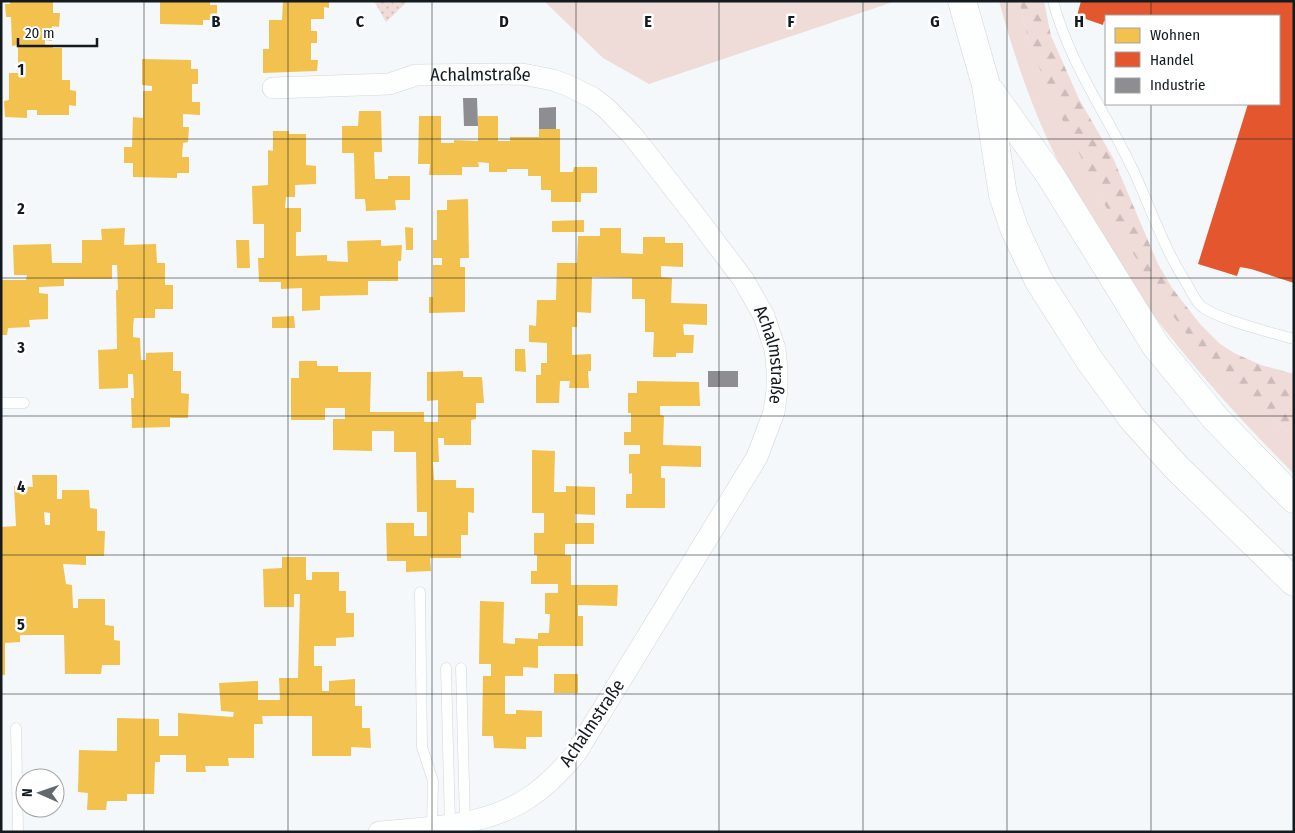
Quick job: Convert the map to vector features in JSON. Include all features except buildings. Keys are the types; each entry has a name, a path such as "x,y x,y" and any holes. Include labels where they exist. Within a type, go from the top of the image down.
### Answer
{"main road":[{"path":"962,1 986,86 1003,195 1014,228 1039,281 1064,322 1110,389 1154,444 1294,582"},
{"path":"986,86 1050,175 1156,346 1216,419 1294,499"}],"street":[{"name":"Achalmstraße","path":"273,88 389,84 416,76 504,73 522,74 553,80 580,90 600,103 617,119 651,159 743,280 771,332 777,369 774,412 756,457 590,733 576,753 545,786 499,814 449,824 379,832"}],"lane":[{"path":"1053,1 1063,35 1091,92 1132,167 1174,265 1199,304 1215,314 1294,339"},
{"path":"1,403 24,402"},
{"path":"420,592 422,747 449,824"},
{"path":"446,668 450,758 449,824"},
{"path":"449,824 461,668"},
{"path":"16,728 18,832"}],"green space":[{"path":"374,1 408,1 386,22"},
{"path":"544,1 896,1 649,84 603,58"},
{"path":"999,1 1019,1 1028,39 1106,207 1268,416 1294,435 1294,474 1191,362 1159,323 1101,240 1076,196 1045,133 1023,77"},
{"path":"1019,1 1044,1 1051,36 1079,99 1113,158 1158,264 1172,288 1200,324 1220,344 1234,353 1261,365 1294,374 1294,435 1268,416 1200,352 1159,297 1106,207 1052,99 1028,39"}]}
